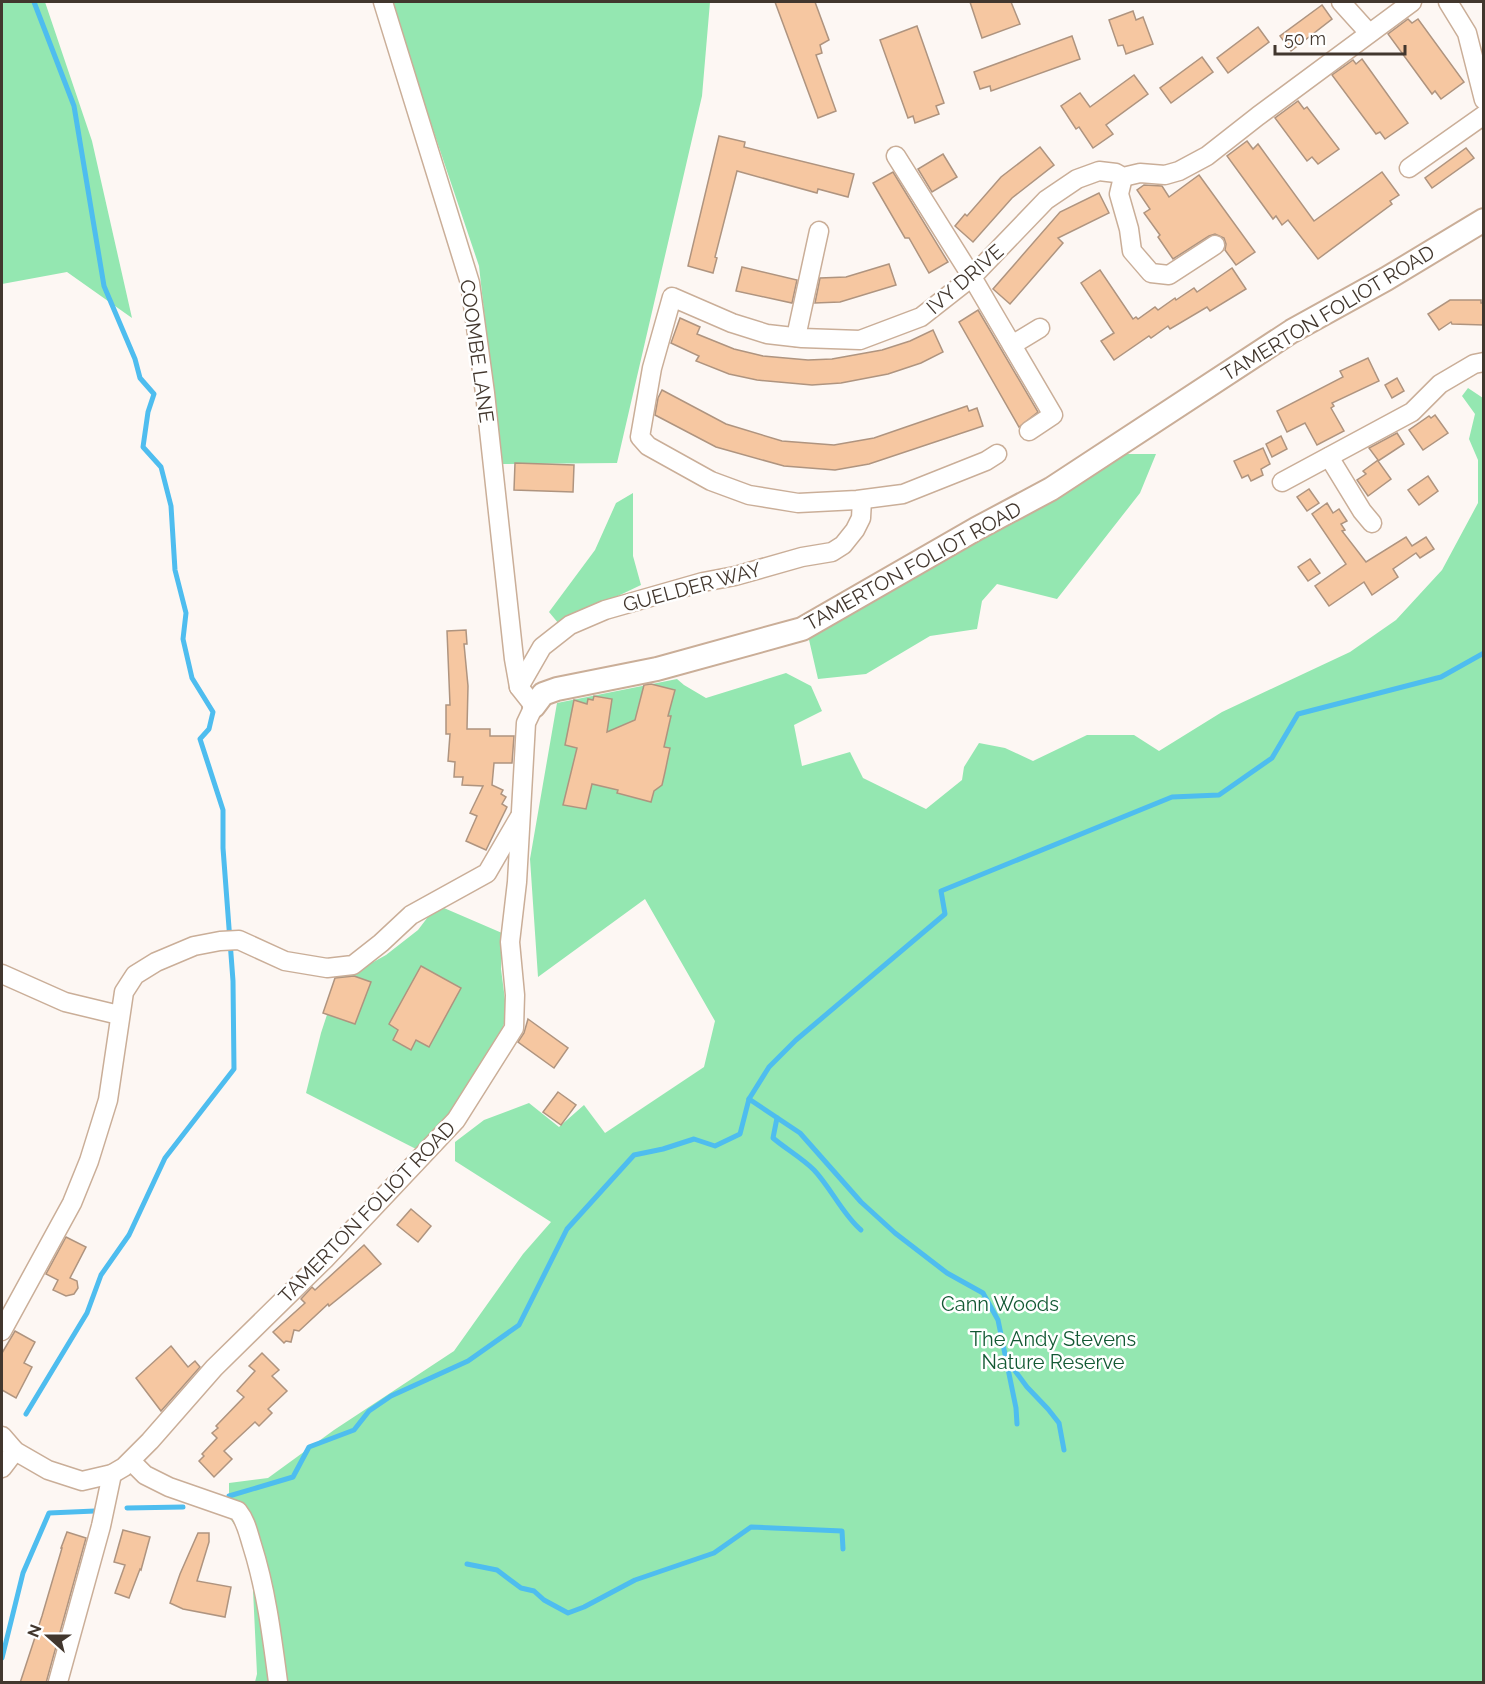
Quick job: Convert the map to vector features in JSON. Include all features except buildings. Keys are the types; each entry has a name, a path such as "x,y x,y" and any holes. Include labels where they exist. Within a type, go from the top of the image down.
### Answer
{"main road":[{"name":"TAMERTON FOLIOT ROAD","path":"534,706 543,694 557,689 657,669 802,629 976,529 1051,489 1292,331 1386,279 1484,220"}],"street":[{"name":"COOMBE LANE","path":"383,2 470,283 485,393 514,659 519,687 534,706"},
{"path":"1341,2 1369,33"},
{"path":"1215,245 1169,275 1151,273 1132,251 1129,229 1119,194 1123,177 1140,173 1165,175 1179,171 1207,156 1412,2"},
{"path":"1448,2 1467,33 1484,100"},
{"path":"1408,168 1484,114"},
{"path":"896,156 972,277 1053,415 1029,432"},
{"name":"IVY DRIVE","path":"861,500 798,503 748,495 711,481 648,446 640,437 652,368 672,297 732,323 767,334 860,340 921,317 972,277 1046,200 1077,179 1100,171 1116,173 1123,177"},
{"path":"796,337 819,231"},
{"path":"1012,345 1040,328"},
{"path":"1282,482 1412,412 1440,384 1474,364 1484,362"},
{"path":"861,500 903,494 986,461 997,454"},
{"path":"1329,457 1362,511 1372,523"},
{"name":"GUELDER WAY","path":"519,687 542,647 570,625 605,610 703,582 735,576 802,557 832,552 843,545 855,530 861,518 861,500"},
{"name":"TAMERTON FOLIOT ROAD","path":"112,1474 131,1461 214,1368 325,1259 456,1120 514,1028 515,995 510,942 517,882 526,723 534,706"},
{"path":"2,1331 72,1203 89,1161 108,1100 124,992 135,975 156,962 194,946 239,940 285,961 327,969 353,965 411,915 487,873 522,813"},
{"path":"2,974 65,1002 119,1015"},
{"path":"2,1436 15,1451 48,1470 82,1481 112,1474 101,1526 58,1683"},
{"path":"2,1468 15,1451"},
{"path":"131,1461 145,1475 169,1487 238,1511 244,1518 259,1567 278,1683"}],"green space":[{"path":"2,2 45,2 92,141 132,318 67,272 2,284"},
{"path":"390,2 710,2 702,96 617,463 501,464 479,266"},
{"name":"Cann Woods","path":"1468,388 1483,398 1483,1682 255,1682 257,1674 251,1548 229,1517 229,1483 268,1478 334,1430 454,1351 523,1254 551,1222 455,1161 455,1142 484,1120 529,1103 559,1127 584,1105 605,1133 704,1067 715,1021 645,899 538,977 530,859 557,703 677,679 706,698 786,673 811,686 822,711 794,725 802,766 850,752 863,778 926,809 962,780 964,767 979,743 1005,748 1033,761 1087,735 1134,735 1159,751 1222,712 1350,652 1396,620 1442,570 1478,503 1478,460 1469,439 1475,414 1462,396"},
{"path":"1116,454 1156,454 1140,493 1057,599 997,584 982,601 977,629 930,636 866,674 818,679 807,631"},
{"path":"633,493 633,556 641,585 559,624 549,612 595,550 616,503"},
{"path":"437,905 502,933 501,969 507,1015 500,1036 454,1110 416,1149 306,1093 321,1033 341,972 359,970 386,955 418,930"}],"waterway":[{"path":"26,1414 87,1313 101,1275 129,1235 165,1158 234,1069 233,981 223,848 223,810 200,739 209,729 213,712 192,678 183,639 186,613 175,570 171,506 161,467 143,447 148,412 154,394 140,378 135,359 104,286 74,106 34,2"},
{"path":"229,1496 293,1477 309,1447 354,1430 369,1411 391,1396 468,1361 519,1325 567,1229 634,1155 694,1139 715,1146 740,1134 749,1099 769,1067 796,1040 945,914 941,891 1172,797 1219,795 1272,758 1298,714 1441,677 1484,653"},
{"path":"749,1099 800,1133 861,1202 895,1233 947,1273 983,1293 998,1320 1016,1408 1017,1424"},
{"path":"777,1118 773,1138 814,1170 848,1217 861,1230"},
{"path":"1007,1360 1059,1423 1064,1450"},
{"path":"127,1508 183,1507"},
{"path":"2,1658 23,1573 49,1513 95,1511"},
{"path":"467,1564 497,1570 521,1588 534,1591 544,1600 568,1613 635,1580 714,1553 751,1527 842,1531 843,1549"}],"park label":[{"name":"The Andy Stevens Nature Reserve","path":"1053,1350"}]}
